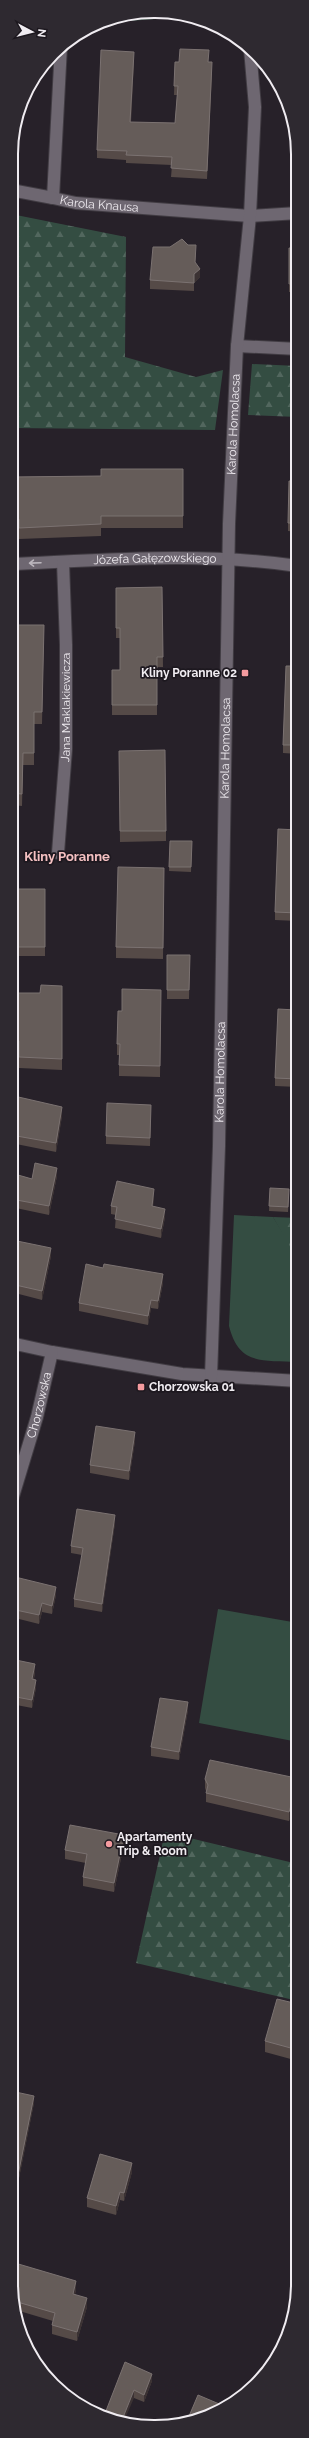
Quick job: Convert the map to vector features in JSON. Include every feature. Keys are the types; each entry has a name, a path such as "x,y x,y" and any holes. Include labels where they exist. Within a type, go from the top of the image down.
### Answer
{"street":[{"name":"Karola Knausa","path":"60,56 53,198 76,203 250,216 291,214"},
{"name":"Karola Homolacsa","path":"211,1377 219,1146 228,560 237,346 250,216 255,107 251,58"},
{"path":"18,191 53,198"},
{"path":"237,346 291,349"},
{"name":"Józefa Gałęzowskiego","path":"18,564 192,558 291,565"},
{"name":"Jana Maklakiewicza","path":"58,853 66,749 66,645 63,562"},
{"path":"18,1345 153,1370 211,1377 291,1381"},
{"name":"Chorzowska","path":"18,1480 37,1417 52,1352"}],"green space":[{"path":"166,18 128,21 137,19"},
{"path":"18,215 126,237 125,357 196,377 223,370 215,430 18,428"},
{"path":"252,364 291,366 291,417 248,415"},
{"path":"234,1215 273,1217 291,1246 291,1362 263,1360 246,1354 239,1348 233,1339 229,1326"},
{"path":"273,1217 291,1218 291,1248"},
{"path":"218,1609 291,1622 291,1741 199,1723"},
{"path":"165,1832 291,1862 291,1999 136,1963"}],"building":[{"path":"180,49 209,50 208,62 212,62 207,171 171,168 172,157 126,155 127,151 97,150 101,50 134,52 130,122 175,123 178,86 174,86 175,62 179,62"},
{"path":"182,239 188,245 196,245 195,262 200,269 194,274 194,283 150,280 153,247 170,247"},
{"path":"289,248 291,248 291,284 289,284"},
{"path":"101,469 183,469 183,516 101,516 101,524 19,528 18,477 101,476"},
{"path":"289,481 291,481 291,523 288,523"},
{"path":"162,587 163,657 157,657 157,705 112,705 112,670 120,670 120,628 116,628 116,588"},
{"path":"18,625 44,625 42,712 34,712 34,753 23,753 22,794 18,794"},
{"path":"286,666 291,666 291,745 283,745"},
{"path":"165,750 166,831 120,831 119,751"},
{"path":"278,829 291,830 291,913 275,912"},
{"path":"170,841 192,841 191,867 169,867"},
{"path":"118,867 164,868 163,948 116,947"},
{"path":"18,889 45,889 45,947 18,947"},
{"path":"167,955 190,955 189,990 167,990"},
{"path":"41,985 62,986 62,1059 19,1057 18,993 40,993"},
{"path":"122,989 161,990 160,1066 119,1065 120,1044 117,1044 118,1011 122,1011"},
{"path":"278,1009 291,1010 291,1079 275,1078"},
{"path":"18,1097 62,1107 56,1143 18,1136"},
{"path":"107,1103 151,1105 150,1138 106,1136"},
{"path":"35,1163 57,1168 49,1206 18,1200 18,1175 32,1179"},
{"path":"117,1181 154,1189 152,1206 165,1209 161,1229 115,1219 117,1207 111,1206"},
{"path":"270,1188 289,1189 288,1207 269,1206"},
{"path":"18,1241 51,1248 42,1291 18,1286"},
{"path":"86,1264 103,1268 104,1264 163,1274 158,1301 151,1300 148,1316 79,1303"},
{"path":"96,1426 135,1432 129,1471 90,1465"},
{"path":"77,1509 115,1515 102,1604 74,1599 83,1548 71,1546"},
{"path":"18,1578 56,1587 52,1606 42,1603 39,1615 18,1610"},
{"path":"18,1660 35,1664 32,1679 36,1680 32,1700 18,1697"},
{"path":"160,1698 188,1702 179,1752 151,1747"},
{"path":"210,1760 291,1777 291,1805 289,1812 206,1793 208,1785 205,1779"},
{"path":"70,1825 124,1835 114,1883 83,1877 87,1854 65,1850"},
{"path":"277,1999 291,2002 291,2048 265,2041"},
{"path":"18,2093 34,2096 18,2175"},
{"path":"100,2154 132,2163 124,2193 120,2192 116,2206 87,2198"},
{"path":"18,2264 76,2281 73,2294 87,2298 77,2332 52,2325 55,2313 20,2303 18,2292"},
{"path":"125,2362 152,2374 144,2395 134,2390 124,2416 106,2411"},
{"path":"198,2395 219,2404 207,2410 190,2415"}],"place":[{"name":"Kliny Poranne 02","path":"245,673"},
{"name":"Chorzowska 01","path":"141,1387"},
{"name":"Apartamenty Trip & Room","path":"109,1844"}],"district":[{"name":"Kliny Poranne","path":"67,856"}]}
